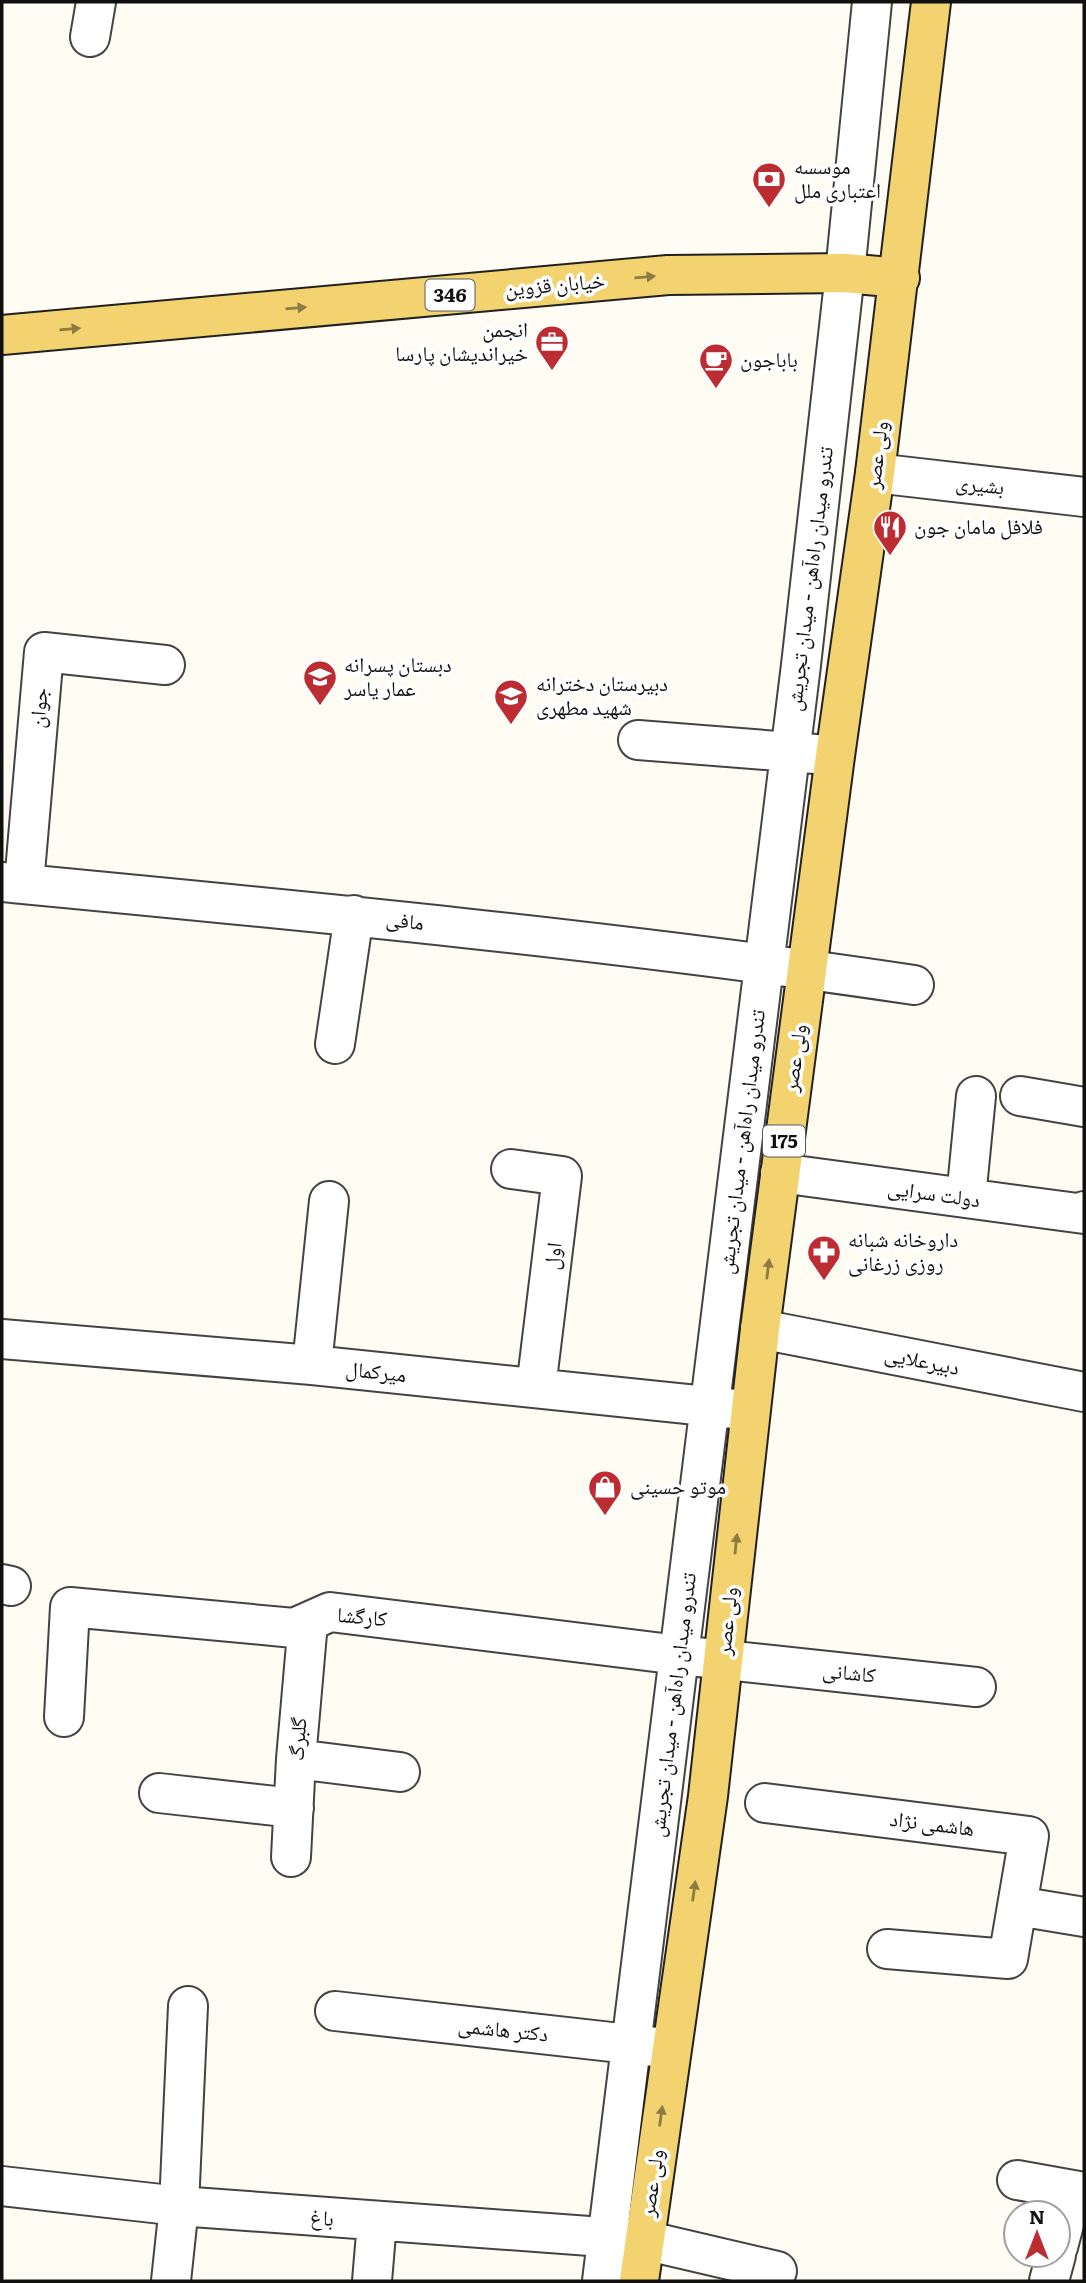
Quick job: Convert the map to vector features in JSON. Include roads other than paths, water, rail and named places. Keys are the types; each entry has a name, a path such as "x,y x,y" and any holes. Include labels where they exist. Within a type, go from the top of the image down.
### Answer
{"main road":[{"name":"ولی عصر","path":"639,2281 626,2239 670,2049 708,1796 760,1329 875,473 931,2"},
{"name":"خیابان قزوین","path":"2,335 668,275 845,273 900,278"}],"street":[{"name":"تندرو میدان راه‌آهن - میدان تجریش","path":"602,2281 626,2239 631,2044 790,752 845,273 872,2"},
{"name":"بشیری","path":"875,473 1084,497"},
{"name":"جوان","path":"13,883 44,652 164,665"},
{"path":"638,740 835,756"},
{"name":"مافی","path":"13,883 355,915 807,969 914,985"},
{"path":"335,1044 355,915"},
{"path":"966,1198 976,1096"},
{"path":"1020,1096 1084,1107"},
{"name":"اول","path":"511,1169 562,1176 536,1388"},
{"name":"دولت سرایی","path":"780,1173 1084,1214 1084,1211"},
{"path":"313,1365 329,1201"},
{"name":"دبیرعلایی","path":"760,1329 1084,1392"},
{"name":"میرکمال","path":"2,1339 313,1365 750,1410"},
{"name":"کارگشا","path":"64,1717 70,1607 295,1628 330,1612 723,1659"},
{"name":"گلبرگ","path":"291,1857 307,1622"},
{"name":"کاشانی","path":"723,1659 976,1687"},
{"path":"296,1759 400,1772"},
{"path":"159,1793 294,1808"},
{"name":"هاشمی نژاد","path":"765,1803 1028,1836 1008,1959 887,1949"},
{"path":"1017,1906 1084,1917"},
{"path":"172,2281 179,2206 188,2006"},
{"name":"دکتر هاشمی","path":"335,2011 670,2049"},
{"path":"1017,2180 1079,2191 1072,2210"},
{"name":"باغ","path":"2,2186 179,2206 626,2239 777,2271"},
{"path":"372,2281 377,2222"}],"place":[{"name":"موسسه اعتباری ملل","path":"769,209"},
{"name":"انجمن خیراندیشان پارسا","path":"552,372"},
{"name":"باباجون","path":"716,390"},
{"name":"فلافل مامان جون","path":"890,557"},
{"name":"دبستان پسرانه عمار یاسر","path":"320,707"},
{"name":"دبیرستان دخترانه شهید مطهری","path":"511,726"},
{"name":"داروخانه شبانه روزی زرغانی","path":"824,1282"},
{"name":"موتو حسینی","path":"605,1517"}]}
